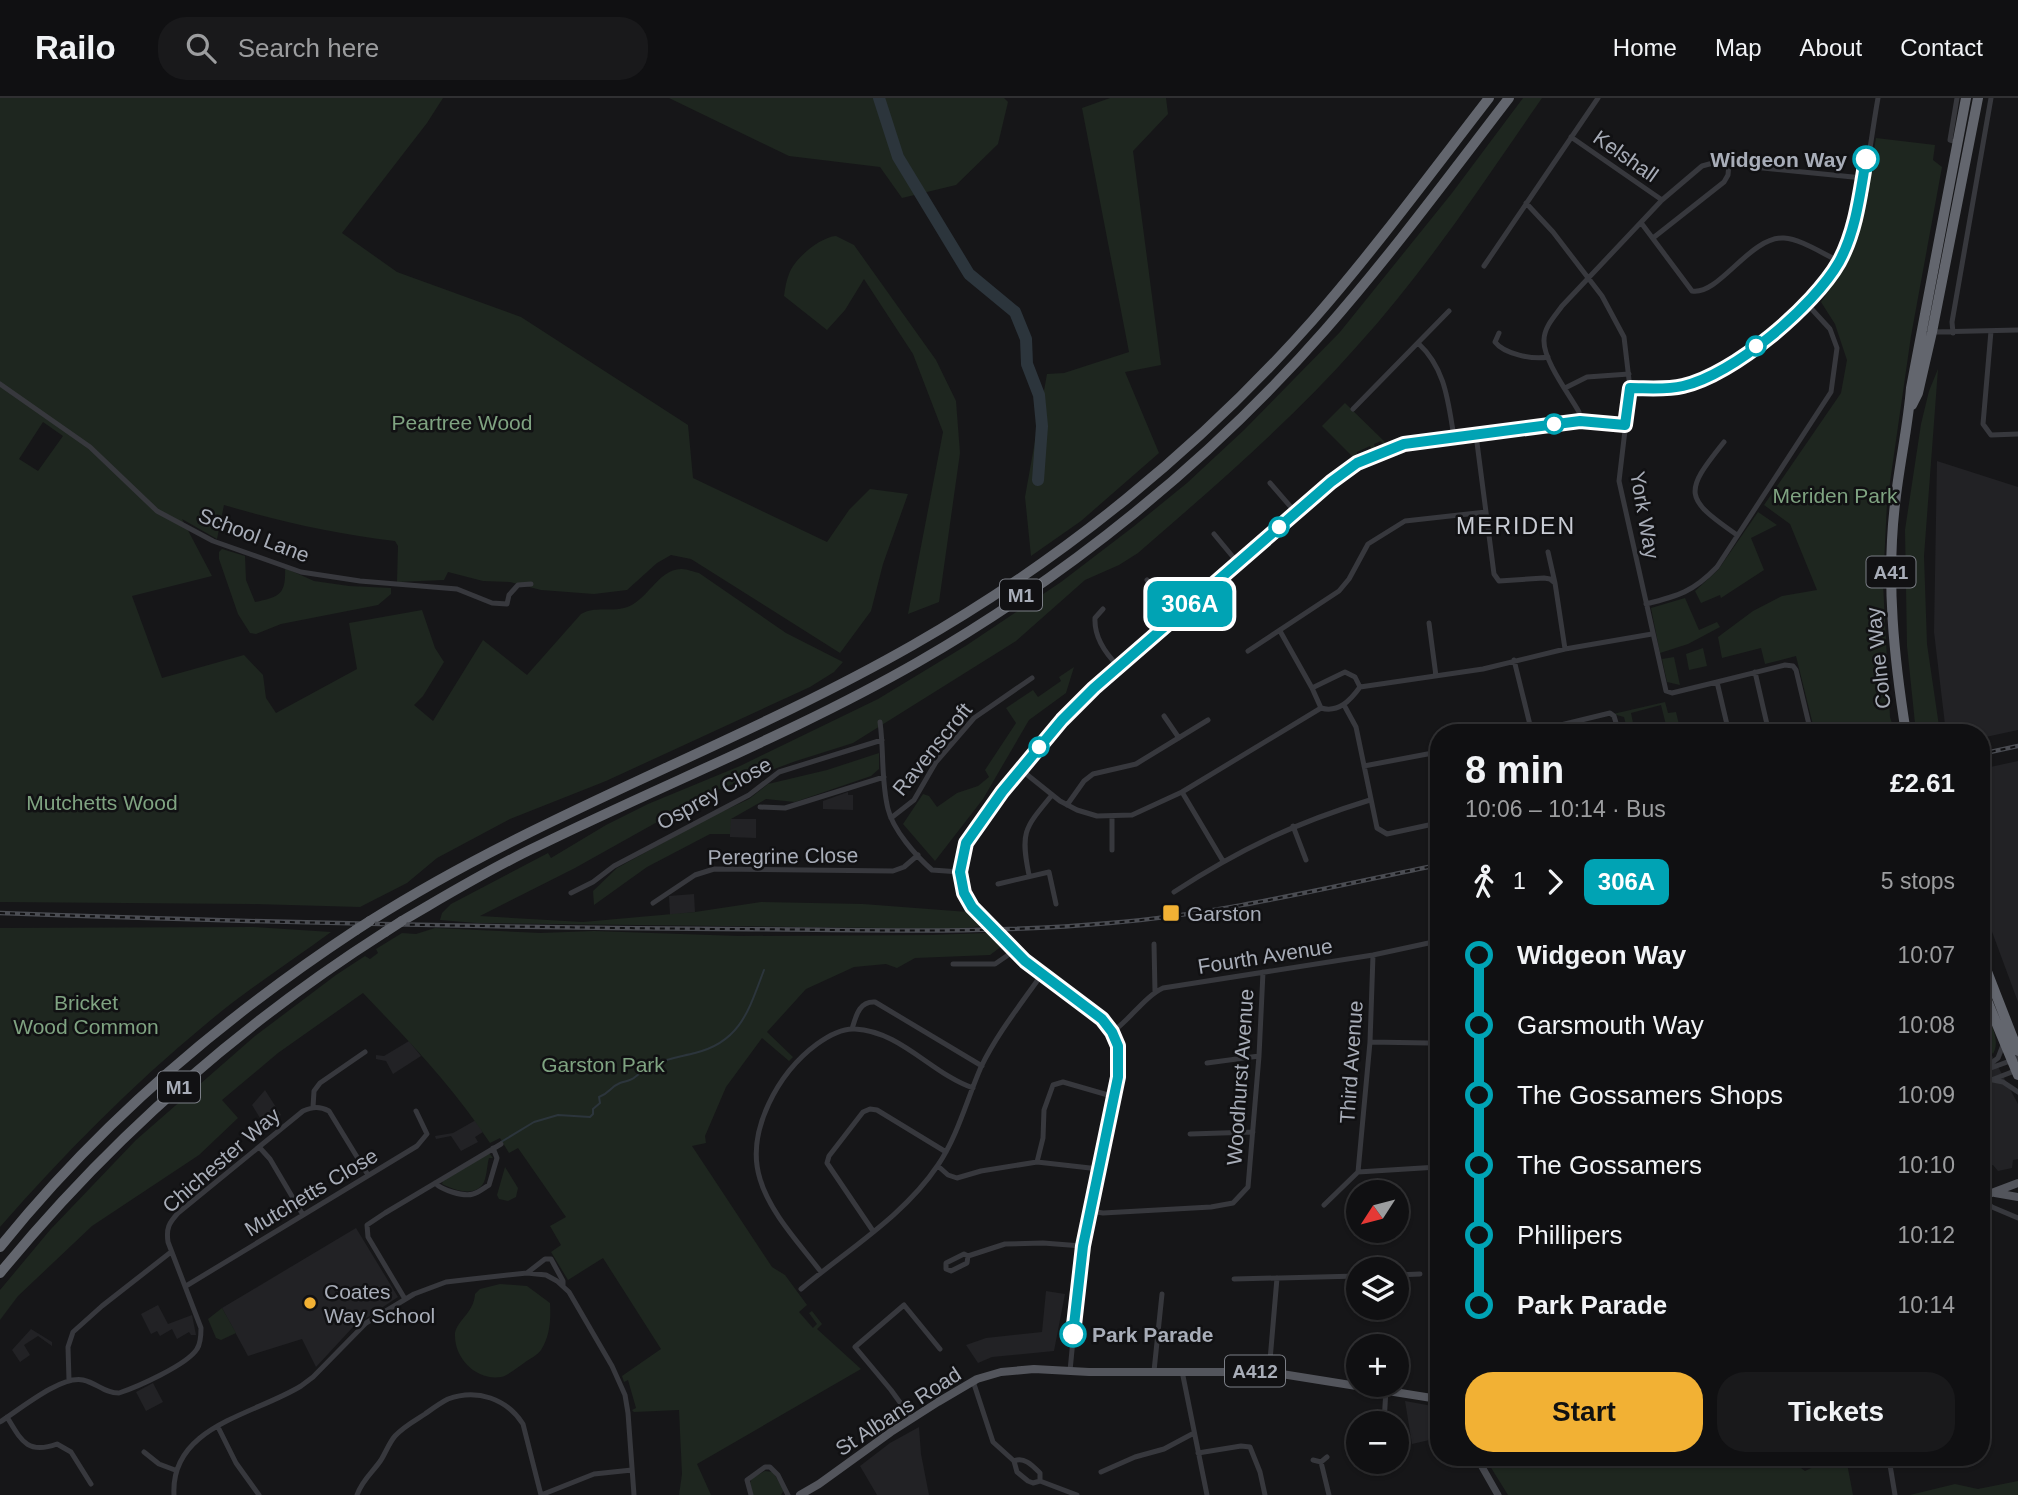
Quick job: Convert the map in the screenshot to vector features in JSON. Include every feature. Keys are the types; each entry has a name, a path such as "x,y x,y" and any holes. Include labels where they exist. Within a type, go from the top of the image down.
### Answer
{"highway":[{"name":"M1","path":"0,1247 75,1164 162,1079 279,984 356,930 458,869 524,834 790,710 874,667 967,612 1038,565 1153,476 1260,376 1358,267 1489,98"},
{"name":"M1","path":"0,1273 70,1192 173,1092 279,1005 385,932 534,848 799,724 882,682 987,619 1102,537 1163,489 1217,440 1323,332 1370,278 1509,98"},
{"name":"Colne Way","path":"1905,724 1898,679 1891,586 1895,504 1911,388 1953,141 1966,98"},
{"name":"Colne Way","path":"1909,412 1918,393 1932,332 1978,98"},
{"path":"1990,978 2018,1051"},
{"path":"1990,1008 2016,1067"}],"main road":[{"path":"1990,1194 2018,1183"},
{"path":"1995,1193 2018,1198"},
{"name":"St Albans Road","path":"800,1495 912,1419 973,1381 992,1374 1016,1370 1269,1372 1346,1383"},
{"name":"St Albans Road","path":"1409,1393 1430,1397"}],"street":[{"path":"1484,266 1598,98"},
{"path":"1630,388 1671,388 1705,379 1780,328 1807,304 1839,261 1856,217 1878,98"},
{"name":"Colne Way","path":"1953,141 1957,98"},
{"path":"1952,333 1991,98"},
{"name":"Kelshall","path":"1571,137 1662,201"},
{"path":"1580,421 1578,412 1548,357 1544,340 1550,322 1662,201 1702,166 1728,163 1863,178"},
{"path":"1653,238 1724,182 1728,174 1728,163"},
{"name":"York Way","path":"1526,203 1553,232 1602,296 1624,337 1630,388 1619,481 1652,634 1668,693 1717,682"},
{"path":"1642,224 1692,292 1704,291 1762,244 1777,238 1787,238 1839,261"},
{"path":"1646,604 1680,596 1717,567 1831,393 1837,348 1830,329 1807,304"},
{"path":"1353,409 1449,311"},
{"path":"1932,332 2018,330"},
{"path":"1991,331 1983,424 1991,435 2018,434"},
{"path":"1499,333 1495,342 1503,350 1534,357 1548,357"},
{"path":"1418,343 1435,361 1441,374 1454,437"},
{"path":"1565,388 1587,377 1629,374"},
{"name":"School Lane","path":"0,384 90,447 157,511 213,541 301,572 360,581 457,589 492,603 507,604 509,595 518,585 531,584"},
{"path":"1070,1371 1083,1246 1115,1097 1119,1056 1112,1032 1102,1019 1014,951 972,907 964,893 960,872 966,843 1020,769 1062,720 1118,666 1331,482 1367,458 1404,444 1454,437 1580,421 1625,425"},
{"path":"1476,435 1494,573 1499,581 1544,578 1555,583"},
{"path":"1724,442 1699,474 1695,487 1696,497 1710,516 1737,535"},
{"path":"1270,483 1296,513"},
{"path":"1248,650 1339,591 1349,579 1367,544 1405,521 1486,512"},
{"path":"1214,534 1238,563"},
{"path":"1548,551 1565,649"},
{"path":"1147,580 1177,615"},
{"path":"1103,609 1094,618 1097,634 1118,666"},
{"path":"1429,623 1436,676"},
{"path":"1280,631 1321,708"},
{"path":"1020,769 1067,806 1086,814 1112,817 1132,815 1182,792 1321,708 1334,709 1344,705 1360,687 1483,669 1565,649 1652,634"},
{"path":"1514,660 1530,724"},
{"path":"1727,724 1717,682 1786,665 1793,666 1796,670 1809,724"},
{"path":"1312,688 1345,672 1355,677 1360,687"},
{"path":"1755,672 1767,724"},
{"name":"Ravenscroft","path":"891,818 914,800 936,762 974,718 1032,678"},
{"path":"1344,705 1356,727 1375,824 1383,833 1430,824"},
{"path":"1567,724 1610,713 1617,724"},
{"path":"1164,716 1179,738"},
{"path":"1067,806 1084,781 1093,774 1136,764 1208,720"},
{"path":"880,722 884,777 891,818 932,870 960,872"},
{"name":"Osprey Close","path":"570,893 593,882 614,866 749,795 779,772 882,740"},
{"path":"1364,766 1430,754"},
{"path":"760,807 785,808 884,777"},
{"path":"1182,792 1223,861"},
{"path":"1029,875 1024,840 1029,823 1052,795"},
{"path":"1174,892 1223,861 1293,826 1370,800"},
{"path":"1112,817 1112,850"},
{"path":"1293,826 1306,860"},
{"name":"Peregrine Close","path":"653,903 705,870 893,871 904,867 918,855"},
{"path":"998,884 1049,872 1056,904"},
{"name":"Fourth Avenue","path":"1155,992 1163,988 1373,955 1430,943"},
{"path":"1112,1032 1133,1016 1155,992 1154,944"},
{"path":"953,964 995,964 1014,951"},
{"name":"Third Avenue","path":"1358,1172 1370,1042 1373,955"},
{"name":"Woodhurst Avenue","path":"1090,1211 1211,1207 1233,1203 1248,1187 1254,1132 1263,972"},
{"path":"801,1289 916,1193 938,1166 982,1066 1042,974"},
{"path":"852,1028 860,1008 869,1002 875,1002 982,1066"},
{"path":"2008,1023 2018,1034"},
{"path":"821,1272 767,1197 757,1167 758,1140 770,1102 792,1067 821,1041 852,1028 883,1035 972,1088"},
{"path":"1990,1064 1998,1058 2003,1041"},
{"path":"1370,1042 1428,1043"},
{"name":"Chichester Way","path":"69,1380 84,1380 110,1393 119,1393 189,1358 199,1346 201,1328 187,1286 171,1252 166,1232 169,1224 178,1213 292,1120 313,1107 314,1091 320,1083 365,1052"},
{"path":"1207,1063 1259,1056"},
{"path":"1990,1069 2016,1067"},
{"path":"1992,1080 2016,1067"},
{"path":"1992,1080 2003,1082 2018,1093"},
{"path":"1037,1162 1043,1138 1044,1111 1053,1085 1063,1082 1115,1097"},
{"path":"313,1107 321,1107 333,1114 368,1175"},
{"path":"873,1231 827,1163 829,1156 863,1112 877,1110 946,1152"},
{"name":"Mutchetts Close","path":"187,1286 422,1142 427,1134 416,1111"},
{"path":"1190,1134 1254,1132"},
{"path":"405,1299 368,1237 366,1230 370,1221 501,1144"},
{"path":"260,1148 270,1159 303,1215"},
{"path":"435,1182 442,1188 468,1194 489,1185 497,1158 493,1148"},
{"path":"938,1166 957,1178 981,1171 1037,1162 1099,1169"},
{"path":"1324,1205 1358,1172 1430,1168"},
{"path":"1990,1205 2018,1218"},
{"path":"968,1256 996,1246 1018,1243 1083,1246"},
{"path":"0,1422 69,1380 68,1347 73,1332 85,1319 171,1252"},
{"path":"527,1273 533,1267 551,1259 563,1285 612,1366 625,1395 634,1495"},
{"path":"174,1495 176,1470 188,1447 205,1433 301,1386 366,1323 405,1299 446,1282 527,1273 546,1275 563,1285"},
{"path":"1409,1274 1420,1274"},
{"path":"1234,1279 1346,1276"},
{"path":"1269,1372 1277,1278"},
{"path":"1154,1371 1162,1294"},
{"path":"912,1419 855,1348 904,1305 940,1349"},
{"path":"1182,1371 1207,1495"},
{"path":"973,1381 993,1442 1014,1461 1017,1472 1033,1483 1040,1481 1077,1495"},
{"path":"357,1495 360,1484 405,1426 448,1399 469,1395 488,1396 516,1414 523,1424 541,1495 594,1474 632,1470"},
{"path":"7,1417 28,1446 37,1448 57,1444 71,1452 91,1484"},
{"path":"218,1427 236,1463 259,1495"},
{"path":"1101,1472 1135,1457 1164,1449 1194,1433"},
{"path":"1199,1452 1250,1447 1265,1495"},
{"path":"144,1452 159,1464 176,1470"},
{"path":"1321,1462 1327,1457"},
{"path":"1014,1461 1024,1460 1031,1464 1040,1473 1040,1481"},
{"path":"1313,1460 1321,1462"},
{"path":"1321,1462 1329,1495"},
{"path":"1482,1466 1499,1495"},
{"path":"1890,1466 1895,1495"},
{"path":"751,1495 747,1480 765,1467 770,1467 778,1475 789,1495"}],"shaded area":[{"path":"1937,461 2018,487 2018,730 1990,736 1990,724 1945,724 1934,632"},
{"path":"2018,761 2018,1002 1991,929 1990,767"},
{"path":"848,792 848,795 853,795 853,810 823,809 823,801"},
{"path":"730,819 756,819 756,838 730,837"},
{"path":"694,894 695,912 670,915 669,896"},
{"path":"409,1041 421,1056 393,1074 386,1061 376,1059 376,1055 384,1056"},
{"path":"1990,1052 2018,1104 2018,1159 2013,1160 2012,1168 1998,1171 1993,1165 1990,1166"},
{"path":"265,1090 281,1115 268,1123 264,1116 260,1118 252,1105"},
{"path":"476,1120 483,1132 475,1137 478,1142 461,1151 451,1136 436,1139 435,1136 453,1133"},
{"name":"Coates Way School","path":"356,1228 398,1297 353,1327 316,1367 302,1339 248,1356 222,1308"},
{"path":"1046,1291 1065,1294 1054,1351 992,1357 978,1363 966,1345 986,1338 1042,1332"},
{"path":"158,1305 168,1324 192,1315 196,1335 189,1332 177,1339 172,1329 160,1336 157,1331 151,1334 141,1314"},
{"path":"31,1329 52,1342 52,1346 38,1336 24,1345 30,1355 20,1362 12,1350"},
{"path":"153,1383 163,1402 146,1411 136,1392"},
{"path":"1405,1401 1430,1406 1430,1440 1412,1444 1409,1411 1407,1411"},
{"path":"919,1427 929,1495 877,1495 860,1466 890,1443"}],"green space":[{"path":"0,98 443,98 427,123 342,233 397,272 521,317 688,425 693,478 827,542 849,510 870,489 908,494 883,564 871,611 840,653 691,559 671,555 657,563 627,590 594,594 541,590 510,582 483,581 448,572 444,580 397,582 398,546 395,541 309,527 224,505 217,539 182,519 212,576 132,596 162,678 244,655 263,675 266,698 276,713 357,669 349,623 422,610 435,648 444,662 423,696 414,705 433,721 483,640 527,675 581,614 632,605 666,574 682,569 699,573 786,633 843,662 834,672 810,687 606,781 510,819 437,858 407,883 360,907 0,902","holes":["43,422 63,436 38,471 19,459"]},
{"path":"669,98 1004,98 1008,102 998,144 956,185 902,198 880,167 789,156"},
{"path":"1110,98 1166,98 1168,114 1133,151 1161,365 1125,372 1159,453 1081,521 1031,556 1025,497 1047,374 1064,373 1129,352 1082,108"},
{"path":"1523,98 1542,98 1454,225 1383,316 1279,427 1138,553 1085,580 1016,641 853,743 709,793 575,868 480,916 583,922 695,912 761,902 863,904 968,912 982,926 957,929 476,923 440,920 442,913 451,904 548,853 551,858 648,804 740,766 878,699 967,645 1061,582 1187,483 1244,430 1340,332 1452,193"},
{"name":"Meriden Park","path":"1876,138 1935,145 1933,160 1942,167 1911,336 1887,503 1883,584 1892,724 1813,724 1796,656 1765,664 1761,648 1722,658 1718,637 1753,611 1782,596 1817,590 1790,524 1764,505 1841,393 1847,360 1835,324 1821,302 1849,260 1866,197 1870,193 1867,191"},
{"path":"836,236 854,245 936,360 956,401 960,453 939,602 908,614 943,432 913,354 864,279 845,310 827,330 784,296 788,277 796,262 815,245"},
{"path":"1938,369 1924,556 1927,644 1939,724 1915,724 1907,646 1905,530 1921,424 1929,391"},
{"path":"1345,403 1387,444 1383,446 1381,441 1374,444 1376,449 1372,450 1370,446 1357,452 1358,457 1355,459 1322,426"},
{"path":"1758,512 1777,525 1751,538 1764,570 1721,598 1720,595 1701,603 1695,591 1718,570"},
{"path":"222,549 245,556 246,580 255,602 280,593 284,584 285,568 314,581 391,588 391,594 378,605 281,624 256,634 250,633 238,614 219,559"},
{"path":"1685,598 1699,630 1717,622 1720,627 1688,644 1660,653 1651,608"},
{"path":"1703,648 1707,666 1689,670 1686,654"},
{"path":"1674,657 1680,685 1667,682 1662,659"},
{"path":"1074,667 1066,693 1029,720 983,799 935,861 903,824 923,794 929,796 937,807 957,793 978,786 989,777 985,770 1016,723 1006,708 1033,690 1038,697 1061,681 1059,677"},
{"path":"1665,702 1668,713 1676,712 1679,724 1666,724 1661,705 1631,713 1633,724 1626,724 1624,717 1613,714"},
{"path":"879,753 879,769 871,776 795,802 766,799 731,819 730,834 710,834 647,867 594,905 593,891 617,868 706,819 749,799 768,784 827,770"},
{"name":"Bricket Wood Common","path":"254,927 331,932 221,1012 151,1072 74,1147 0,1227 0,928"},
{"name":"Garston Park","path":"435,928 540,933 594,931 739,936 987,933 1002,946 990,955 915,958 897,968 886,964 854,967 806,989 767,1032 793,1057 789,1061 762,1038 726,1087 705,1136 706,1143 692,1146 772,1267 785,1275 807,1305 799,1312 813,1328 817,1324 809,1313 812,1311 822,1324 817,1329 861,1369 697,1464 711,1495 679,1495 682,1474 679,1410 632,1410 636,1408 628,1380 624,1382 622,1376 661,1349 603,1258 568,1280 551,1252 561,1245 550,1226 566,1217 518,1148 509,1153 500,1138 490,1143 446,1084 363,993 278,1053 222,1100 238,1118 199,1155 92,1226 18,1296 0,1320 0,1290 50,1230 136,1140 255,1036 336,975 365,956 370,959 378,953 376,949 402,933 416,934"},
{"path":"1990,1021 1996,1041 1993,1054 1990,1049"},
{"path":"489,1153 493,1158 489,1158 484,1182 476,1190 464,1191 442,1184 443,1181"},
{"path":"505,1167 518,1188 516,1197 508,1201 499,1199 497,1195"},
{"path":"500,1284 527,1286 550,1303 548,1333 540,1352 507,1375 484,1376 463,1361 455,1336 458,1326 474,1301 475,1294 480,1289"},
{"path":"222,1308 236,1333 221,1340 216,1338 208,1319"},
{"path":"1490,1466 1798,1466 1805,1471 1815,1466 1848,1466 1853,1495 1508,1495"},
{"path":"765,1471 773,1472 784,1490 781,1495 753,1495 750,1483 752,1478"},
{"path":"2018,1481 2018,1495 1910,1495 1955,1484 1978,1489"}],"waterway":[{"path":"879,98 898,157 969,274 1015,312 1026,339 1027,364 1039,395 1042,426 1038,480"},
{"path":"501,1142 534,1122 558,1115 590,1117 593,1109 600,1103 599,1097 617,1085 632,1079 654,1064 711,1048 723,1041 733,1032 748,1010 764,970"}],"railway":[{"path":"1990,752 2018,746"},
{"path":"0,913 539,927 1012,929 1110,923 1192,913 1275,899 1430,867"}],"bus line":[{"name":"306A","path":"1073,1334 1083,1246 1120,1066 1118,1046 1102,1019 1025,961 972,907 961,884 960,862 966,843 1020,769 1094,688 1331,482 1357,463 1404,444 1580,421 1625,425 1630,388 1671,388 1705,379 1780,328 1807,304 1839,261 1856,217 1866,159"}],"place":[{"name":"Widgeon Way","path":"1866,159"},
{"name":"Garston","path":"1171,913"},
{"name":"Coates Way School","path":"310,1303"},
{"name":"Park Parade","path":"1073,1334"}],"district":[{"name":"MERIDEN","path":"1516,526"}],"park label":[{"name":"Peartree Wood","path":"462,422"},
{"name":"Mutchetts Wood","path":"102,802"}]}
